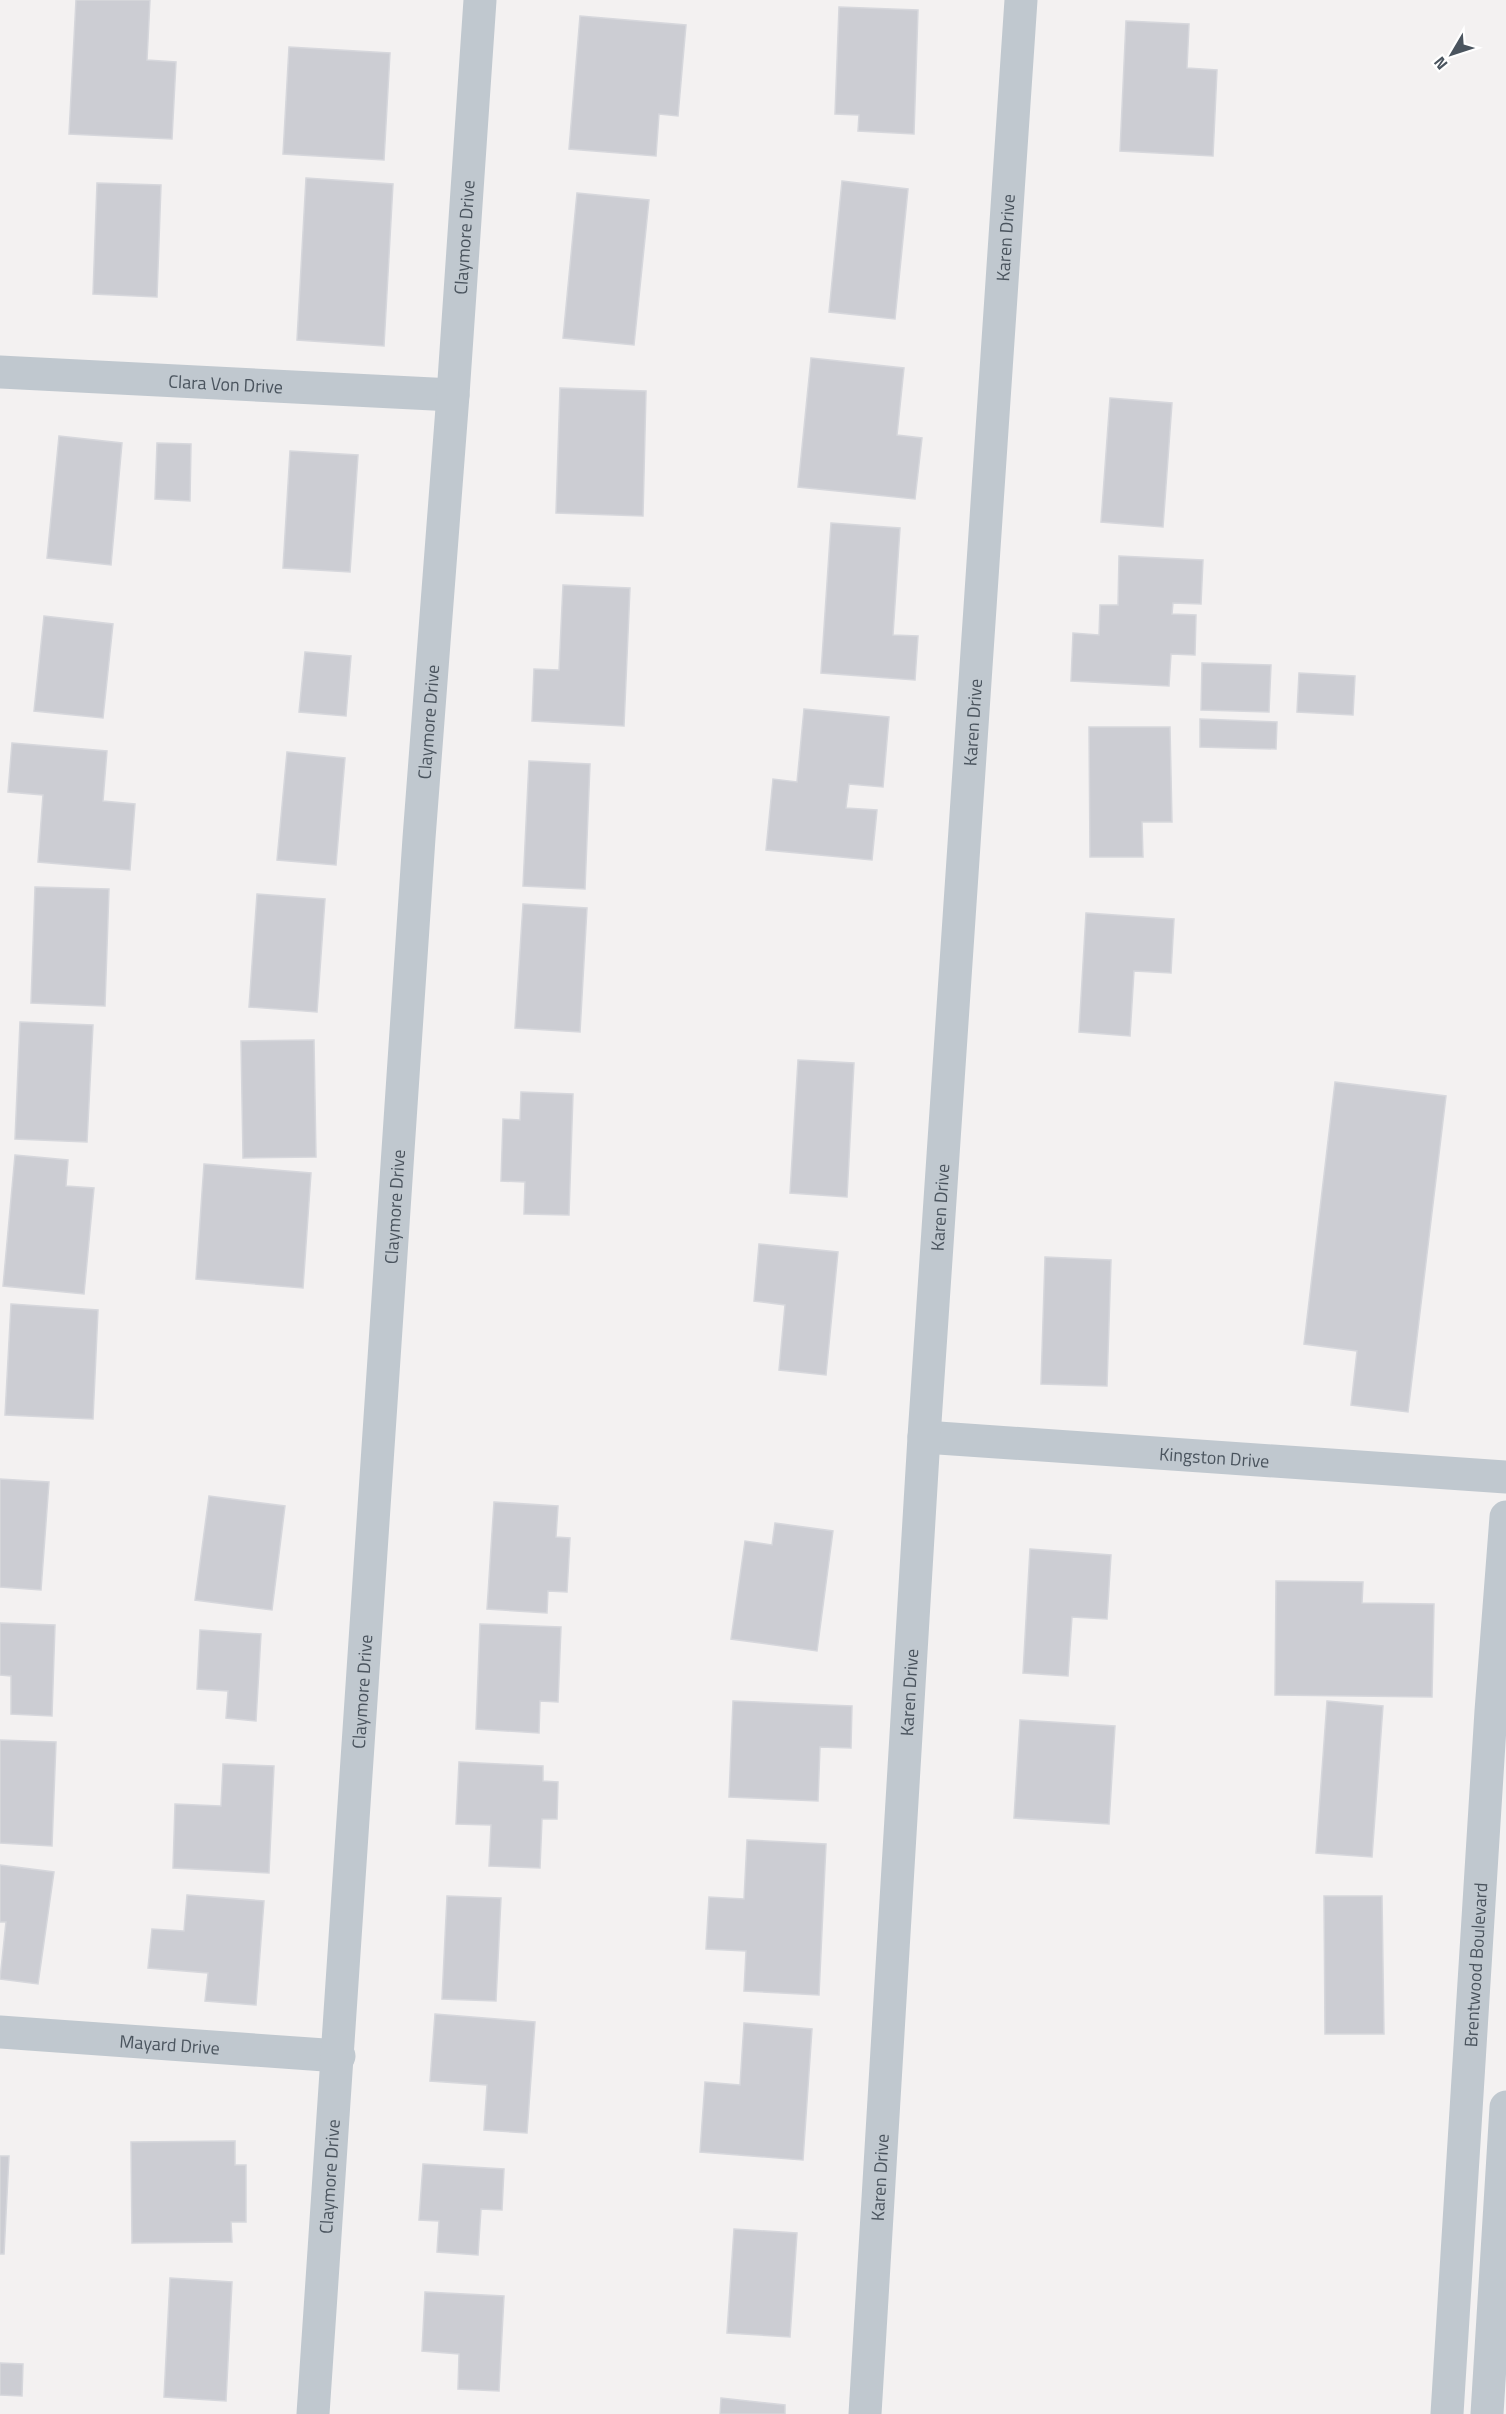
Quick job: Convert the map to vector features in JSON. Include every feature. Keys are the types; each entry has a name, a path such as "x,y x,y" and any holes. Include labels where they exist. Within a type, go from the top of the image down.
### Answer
{"street":[{"name":"Claymore Drive","path":"313,2414 339,2056 418,849 453,395 480,0"},
{"name":"Karen Drive","path":"865,2414 924,1437 1022,0"},
{"name":"Clara Von Drive","path":"0,372 453,395"},
{"name":"Kingston Drive","path":"924,1437 1506,1477"},
{"name":"Brentwood Boulevard","path":"1447,2414 1491,1711 1506,1517"},
{"name":"Mayard Drive","path":"0,2032 339,2056"},
{"path":"1487,2414 1506,2107"}],"building":[{"path":"76,0 150,0 147,60 176,62 172,139 69,134"},
{"path":"839,7 918,10 914,134 858,131 859,115 835,114"},
{"path":"580,16 686,25 678,116 659,114 656,156 569,149"},
{"path":"1126,21 1189,24 1187,68 1217,70 1213,156 1120,151"},
{"path":"289,47 390,53 384,160 283,154"},
{"path":"306,178 393,184 384,346 297,340"},
{"path":"842,181 908,189 895,319 829,312"},
{"path":"97,183 161,185 157,297 93,294"},
{"path":"577,193 649,200 634,345 563,338"},
{"path":"811,358 904,368 897,435 922,438 915,499 798,487"},
{"path":"560,388 646,391 643,516 556,513"},
{"path":"1110,398 1172,403 1163,527 1101,522"},
{"path":"59,436 122,443 111,565 47,558"},
{"path":"157,443 191,444 190,501 155,499"},
{"path":"290,451 358,455 350,572 283,568"},
{"path":"831,523 900,528 893,635 918,636 915,680 821,673"},
{"path":"1119,556 1203,560 1201,604 1173,603 1172,614 1196,615 1195,655 1171,654 1169,686 1071,681 1073,633 1099,635 1100,605 1118,605"},
{"path":"563,585 630,588 624,726 532,721 534,669 559,670"},
{"path":"44,616 113,624 103,718 34,711"},
{"path":"305,652 351,656 346,716 299,712"},
{"path":"1202,663 1271,665 1269,712 1201,710"},
{"path":"1299,673 1355,676 1353,715 1297,712"},
{"path":"804,709 889,717 883,787 849,784 846,808 877,810 872,860 766,850 773,779 797,782"},
{"path":"1200,719 1277,722 1276,749 1200,747"},
{"path":"1089,727 1170,727 1172,822 1142,822 1143,857 1090,857"},
{"path":"12,743 107,751 103,801 135,804 130,870 38,862 43,795 8,792"},
{"path":"287,752 345,758 336,865 277,860"},
{"path":"529,761 590,764 585,889 523,886"},
{"path":"35,887 109,889 105,1006 31,1003"},
{"path":"257,894 325,899 317,1012 249,1007"},
{"path":"523,904 587,908 580,1032 515,1028"},
{"path":"1086,913 1174,919 1171,973 1134,971 1130,1036 1079,1032"},
{"path":"20,1022 93,1025 87,1142 15,1139"},
{"path":"314,1040 316,1157 243,1158 241,1041"},
{"path":"798,1060 854,1063 847,1197 790,1193"},
{"path":"1335,1082 1446,1096 1408,1412 1351,1405 1357,1351 1304,1344"},
{"path":"521,1092 573,1094 569,1215 524,1214 525,1182 501,1181 503,1119 520,1120"},
{"path":"15,1155 68,1160 66,1186 94,1188 84,1294 3,1286"},
{"path":"204,1164 311,1173 303,1288 196,1279"},
{"path":"759,1244 838,1252 826,1375 779,1370 785,1305 754,1301"},
{"path":"1045,1257 1111,1260 1107,1386 1041,1384"},
{"path":"11,1304 98,1310 93,1419 5,1415"},
{"path":"0,1479 49,1482 41,1590 0,1587"},
{"path":"209,1496 285,1506 272,1610 195,1600"},
{"path":"494,1502 558,1506 556,1537 570,1538 567,1592 548,1591 547,1613 487,1609"},
{"path":"775,1523 833,1531 817,1651 731,1639 745,1541 772,1545"},
{"path":"1030,1549 1111,1555 1107,1619 1072,1617 1068,1676 1023,1673"},
{"path":"1276,1581 1363,1582 1362,1603 1434,1604 1432,1697 1275,1695"},
{"path":"0,1623 55,1625 52,1716 11,1714 11,1676 0,1675"},
{"path":"480,1624 561,1627 558,1702 540,1701 539,1733 476,1729"},
{"path":"200,1630 261,1634 256,1721 226,1718 228,1691 197,1689"},
{"path":"733,1701 852,1706 851,1748 820,1747 818,1801 729,1797"},
{"path":"1327,1701 1383,1706 1372,1857 1316,1853"},
{"path":"1020,1720 1115,1726 1109,1824 1014,1818"},
{"path":"0,1740 56,1742 52,1846 0,1843"},
{"path":"459,1762 543,1766 543,1781 558,1782 557,1819 542,1819 540,1868 489,1866 491,1825 456,1824"},
{"path":"223,1764 274,1766 269,1873 173,1868 175,1804 221,1806"},
{"path":"747,1840 826,1844 819,1995 744,1991 746,1951 706,1949 709,1897 744,1899"},
{"path":"0,1865 54,1872 38,1984 0,1979 6,1922 0,1922"},
{"path":"187,1895 264,1901 256,2005 205,2001 208,1973 148,1968 152,1929 184,1931"},
{"path":"447,1896 501,1898 496,2001 442,1999"},
{"path":"1324,1896 1382,1896 1384,2034 1325,2034"},
{"path":"435,2014 535,2022 527,2133 484,2130 487,2085 430,2081"},
{"path":"744,2023 812,2029 803,2160 700,2152 705,2082 740,2085"},
{"path":"235,2141 235,2165 246,2165 246,2222 231,2222 232,2242 132,2243 131,2142"},
{"path":"0,2156 9,2156 4,2254 0,2254"},
{"path":"423,2164 504,2169 502,2210 481,2209 478,2255 437,2252 439,2221 419,2220"},
{"path":"734,2229 797,2233 790,2337 727,2333"},
{"path":"170,2278 232,2282 226,2401 164,2397"},
{"path":"425,2292 504,2296 499,2391 458,2389 459,2354 422,2351"},
{"path":"0,2363 23,2364 22,2396 0,2395"},
{"path":"721,2398 785,2405 785,2414 720,2414"}]}
